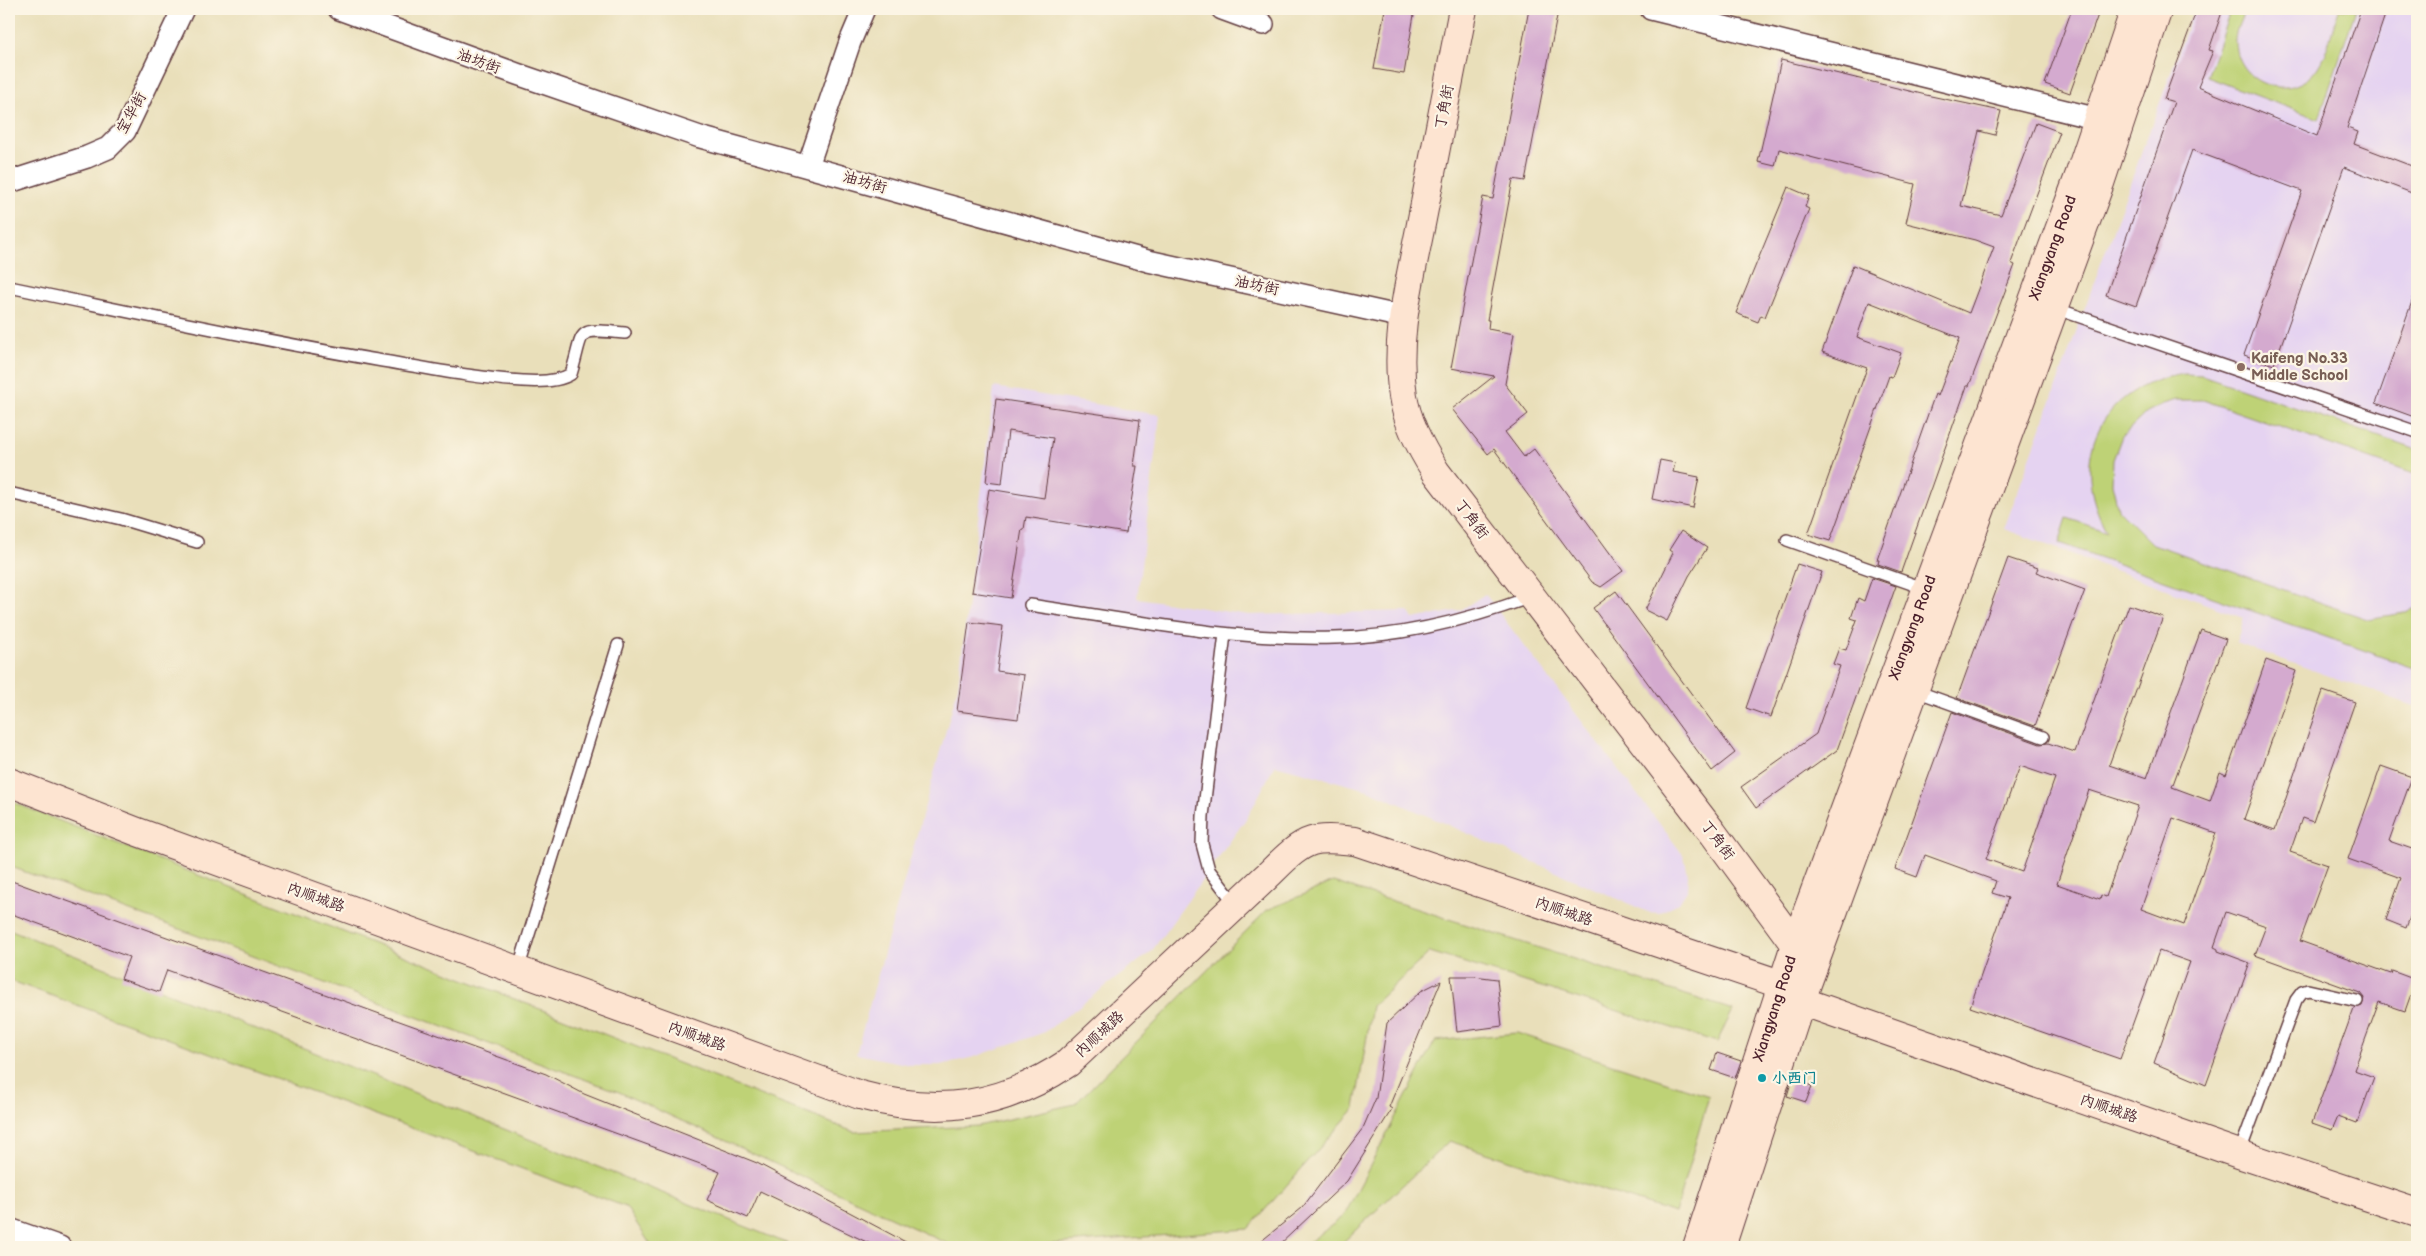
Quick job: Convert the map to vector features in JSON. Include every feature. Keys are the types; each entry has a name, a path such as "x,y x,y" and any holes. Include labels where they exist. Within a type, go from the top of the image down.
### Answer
{"street":[{"name":"宝华街","path":"9,182 87,157 108,148 125,131 183,9"},
{"name":"油坊街","path":"340,9 517,74 700,137 808,166 1010,225 1148,261 1404,317"},
{"path":"808,166 850,42 864,9"},
{"path":"1222,9 1263,24"},
{"name":"丁角街","path":"1463,9 1404,317 1401,346 1403,398 1422,451 1713,833 1795,945"},
{"path":"1651,9 2098,119"},
{"name":"Xiangyang Road","path":"1720,1247 1793,997 1795,945 2098,119 2135,9"},
{"name":"Xiangyang Road","path":"1697,1247 1913,690 2100,183 2158,9"},
{"name":"内顺城路","path":"9,782 860,1095 910,1106 949,1106 988,1100 1020,1090 1043,1080 1068,1063 1297,850 1311,841 1355,841 2239,1154 2417,1213"},
{"path":"9,1229 60,1247"}],"lane":[{"path":"9,286 309,348 481,377 525,381 553,380 565,378 571,374 579,339 585,332 593,330 625,333"},
{"path":"2054,308 2417,432"},
{"path":"9,493 121,519 197,542"},
{"path":"1787,540 1926,590"},
{"path":"1030,605 1225,634 1337,638 1400,632 1451,623 1532,597"},
{"path":"1225,634 1203,816 1202,844 1209,870 1236,905"},
{"path":"518,970 618,645"},
{"path":"1913,690 2044,737"},
{"path":"2239,1154 2296,1000 2302,992 2308,990 2357,1001"}],"shaded area":[{"name":"Kaifeng No.33 Middle School","path":"2194,9 2417,9 2417,707 2236,643 2244,618 2004,529"},
{"path":"994,387 1160,415 1137,598 1249,615 1408,611 1413,619 1461,610 1485,594 1684,856 1688,875 1687,890 1678,903 1659,913 1648,912 1368,790 1275,765 1248,816 1151,952 1045,1032 974,1057 940,1065 911,1065 856,1054 958,687"}],"green space":[{"path":"2231,9 2245,9 2235,38 2237,54 2244,67 2254,78 2266,84 2280,87 2294,85 2307,79 2321,61 2339,9 2356,9 2319,119 2207,77"},
{"path":"2185,374 2202,375 2417,450 2417,475 2203,400 2176,400 2147,412 2122,436 2113,460 2112,484 2118,509 2153,544 2367,619 2404,613 2417,606 2417,669 2059,543 2067,518 2107,532 2095,505 2090,478 2091,453 2099,430 2112,410 2131,393 2156,381"},
{"path":"9,801 854,1132 978,1126 1075,1104 1267,910 1333,882 1733,1010 1717,1042 1430,952 1372,1006 1355,1108 1248,1229 1012,1247 955,1247 619,1092 9,866"},
{"path":"9,929 796,1247 652,1247 626,1207 9,980"},
{"path":"1517,1033 1709,1096 1675,1213 1449,1141 1338,1247 1303,1247 1344,1216 1435,1041"}],"building":[{"path":"1385,9 1415,9 1404,74 1374,69"},
{"path":"1529,9 1558,11 1525,181 1513,179 1487,320 1489,320 1488,329 1514,334 1505,384 1528,414 1505,432 1524,457 1534,449 1623,571 1601,587 1592,582 1494,449 1488,454 1452,409 1494,376 1451,368 1483,197 1493,199"},
{"path":"2072,9 2100,9 2070,93 2045,84"},
{"path":"2197,9 2223,9 2209,50 2213,51 2198,87 2317,136 2361,9 2387,9 2347,128 2358,132 2354,144 2417,168 2417,195 2344,167 2274,365 2244,355 2302,191 2192,150 2136,306 2106,295 2174,102 2164,99"},
{"path":"1781,60 2001,111 1995,135 1979,131 1961,206 2001,215 2036,123 2060,132 2011,263 2015,265 1969,386 1967,386 1901,572 1878,564 1879,560 1877,560 1935,394 1938,396 1960,338 1869,302 1857,337 1901,353 1892,377 1889,376 1830,541 1808,534 1867,368 1822,352 1853,265 1969,313 1994,247 1975,240 1906,223 1915,184 1779,149 1775,166 1758,162"},
{"path":"1788,187 1809,196 1805,207 1809,209 1765,317 1761,315 1758,322 1736,313"},
{"path":"2415,293 2417,293 2417,418 2376,403"},
{"path":"996,399 1140,420 1134,466 1137,466 1126,533 1026,517 1024,529 1022,529 1011,598 972,592 989,489 1044,498 1053,438 1008,431 1002,484 986,482"},
{"path":"1660,460 1675,463 1673,472 1699,477 1693,508 1652,499"},
{"path":"1681,531 1707,548 1689,576 1667,621 1645,610 1673,553 1669,550"},
{"path":"2008,558 2038,568 2036,572 2085,590 2035,726 1957,698"},
{"path":"1797,564 1822,572 1771,717 1746,708"},
{"path":"1872,578 1896,586 1837,750 1756,808 1741,787 1816,734 1840,666 1833,664 1839,648 1846,650 1857,620 1851,618 1858,598 1864,601"},
{"path":"1616,591 1735,753 1712,771 1593,608"},
{"path":"2129,605 2163,617 2109,765 2147,778 2201,630 2226,639 2172,787 2210,801 2220,772 2226,775 2266,660 2296,671 2244,819 2275,830 2323,691 2355,702 2313,822 2302,818 2290,852 2328,865 2300,941 2391,974 2392,971 2416,980 2405,1011 2379,1002 2354,1070 2374,1077 2357,1123 2338,1116 2332,1130 2312,1123 2354,1008 2362,1006 2364,998 2360,993 2255,955 2266,926 2226,912 2214,947 2218,951 2250,963 2206,1085 2154,1063 2190,962 2159,951 2120,1059 1970,1007 2008,898 1992,893 1996,881 1925,855 1917,877 1895,869 1952,712 2040,744 2048,743 2075,752","holes":["2020,766 2055,778 2022,872 1986,859","2089,790 2138,806 2106,897 2101,895 2100,899 2057,884","2173,818 2216,833 2184,925 2141,909"]},
{"path":"969,622 1003,626 997,671 1024,675 1018,719 957,711"},
{"path":"2381,766 2412,777 2389,841 2412,849 2415,839 2417,840 2417,898 2406,928 2386,920 2401,878 2348,859"},
{"path":"9,880 546,1074 584,1094 757,1163 915,1247 877,1247 760,1191 748,1218 707,1200 720,1172 703,1165 167,970 159,992 121,979 129,957 9,913"},
{"path":"1451,976 1497,979 1502,1026 1457,1032"},
{"path":"1441,981 1389,1107 1392,1109 1347,1181 1277,1247 1254,1247 1302,1208 1363,1128 1376,1098 1387,1023 1421,991"},
{"path":"1717,1053 1741,1061 1735,1078 1711,1070"},
{"path":"1792,1079 1812,1086 1806,1102 1787,1096"}],"place":[{"name":"Kaifeng No.33 Middle School","path":"2241,367"},
{"name":"小西门","path":"1762,1078"}]}
